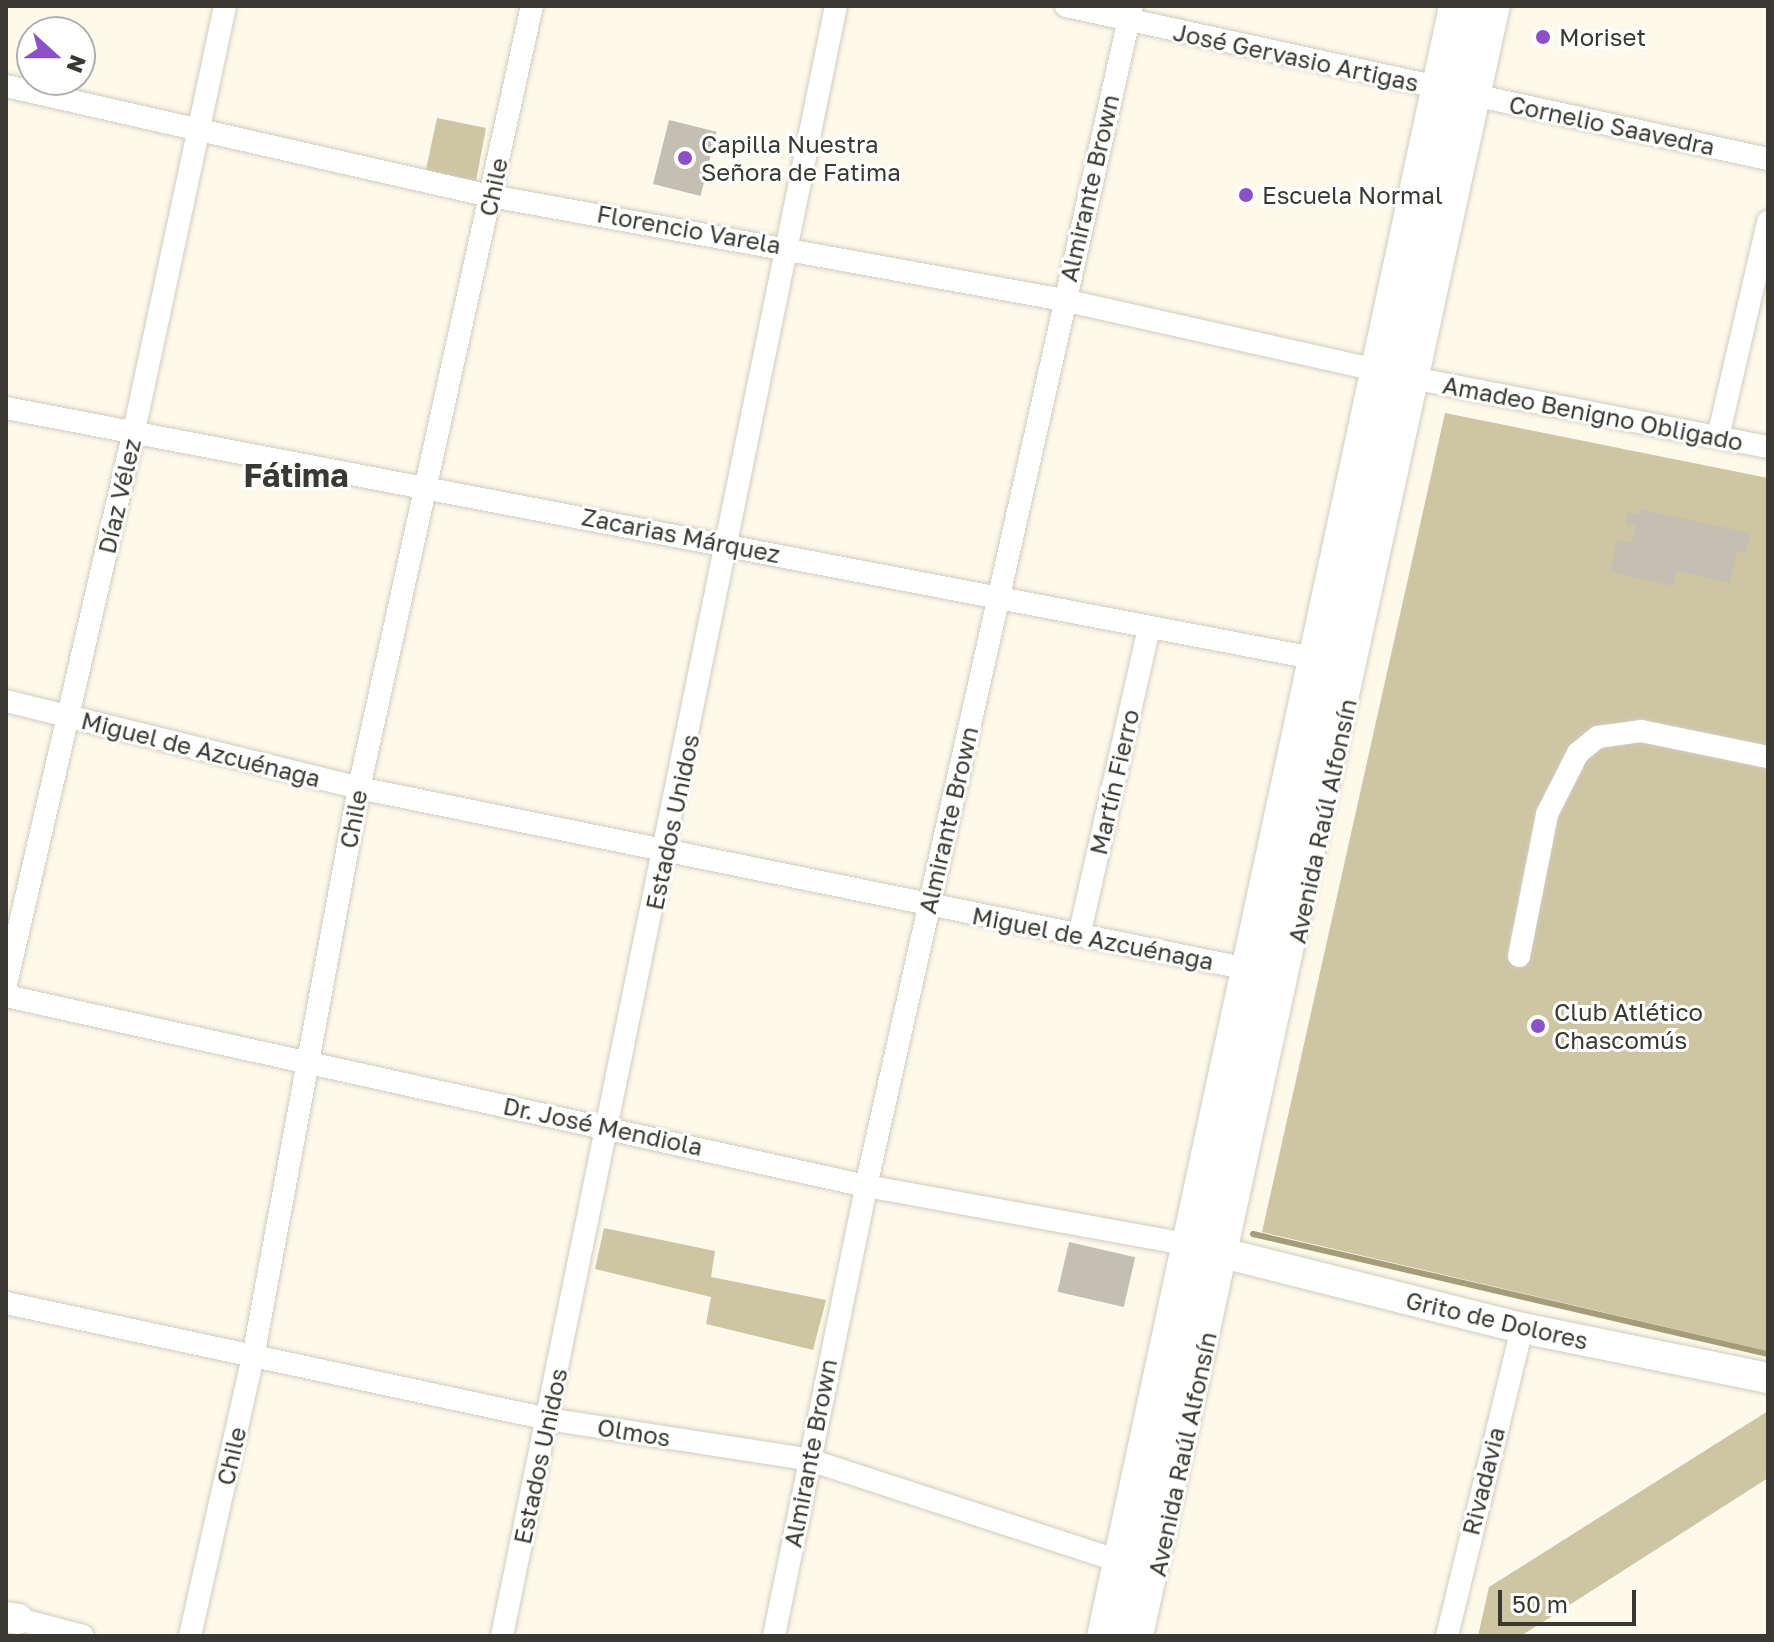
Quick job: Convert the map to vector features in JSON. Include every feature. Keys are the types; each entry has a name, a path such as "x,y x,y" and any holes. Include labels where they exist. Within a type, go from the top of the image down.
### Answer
{"main road":[{"name":"Avenida Raúl Alfonsín","path":"1119,1636 1474,6"},
{"name":"Grito de Dolores","path":"1204,1249 1522,1328 1768,1378"}],"street":[{"name":"Díaz Vélez","path":"6,984 134,431 225,6"},
{"name":"Chile","path":"190,1636 253,1357 359,788 429,485 532,6"},
{"name":"Estados Unidos","path":"502,1636 667,850 836,6"},
{"name":"José Gervasio Artigas","path":"1066,6 1130,14 1456,92"},
{"name":"Avenida Raúl Alfonsín","path":"1142,1636 1204,1249 1243,968 1418,379 1456,92 1450,6"},
{"name":"Avenida Raúl Alfonsín","path":"1332,662 1372,369 1456,92 1499,6"},
{"name":"Almirante Brown","path":"774,1636 807,1459 866,1186 1063,300 1130,14"},
{"name":"Florencio Varela","path":"6,86 491,196 786,246 1063,300 1372,369"},
{"name":"Cornelio Saavedra","path":"1456,92 1768,159"},
{"path":"1718,437 1768,222"},
{"name":"Amadeo Benigno Obligado","path":"1418,379 1768,447"},
{"name":"Zacarias Márquez","path":"6,408 429,485 1149,629 1332,662"},
{"name":"Martín Fierro","path":"1079,936 1149,629"},
{"name":"Miguel de Azcuénaga","path":"6,701 359,788 1243,968"},
{"path":"1519,956 1547,814 1578,753 1598,737 1641,731 1768,757"},
{"name":"Dr. José Mendiola","path":"6,996 308,1065 607,1125 866,1186 1204,1249"},
{"name":"Avenida Raúl Alfonsín","path":"1098,1636 1113,1559 1204,1249"},
{"name":"Olmos","path":"6,1303 548,1419 807,1459 1113,1559"},
{"name":"Rivadavia","path":"1447,1636 1522,1328"},
{"path":"12,1618 83,1636"}],"shaded area":[{"path":"437,118 486,128 476,181 463,187 424,179"},
{"name":"Club Atlético Chascomús","path":"1445,413 1768,478 1768,1351 1262,1232"},
{"path":"604,1228 715,1251 711,1277 826,1300 813,1350 706,1324 711,1297 595,1269"},
{"path":"1768,1411 1768,1478 1521,1636 1478,1636 1489,1587"}],"building":[{"name":"Capilla Nuestra Señora de Fatima","path":"669,120 717,132 701,196 653,184"},
{"path":"1640,509 1750,533 1746,553 1737,551 1730,583 1677,571 1674,586 1610,572 1617,540 1632,543 1636,526 1625,524 1628,512 1639,515"},
{"path":"1069,1242 1135,1257 1124,1307 1058,1292"}],"waterway":[{"path":"1253,1234 1768,1354"}],"place":[{"name":"Moriset","path":"1543,37"},
{"name":"Capilla Nuestra Señora de Fatima","path":"685,158"},
{"name":"Escuela Normal","path":"1246,195"},
{"name":"Club Atlético Chascomús","path":"1538,1026"}],"district":[{"name":"Fátima","path":"296,475"}]}
